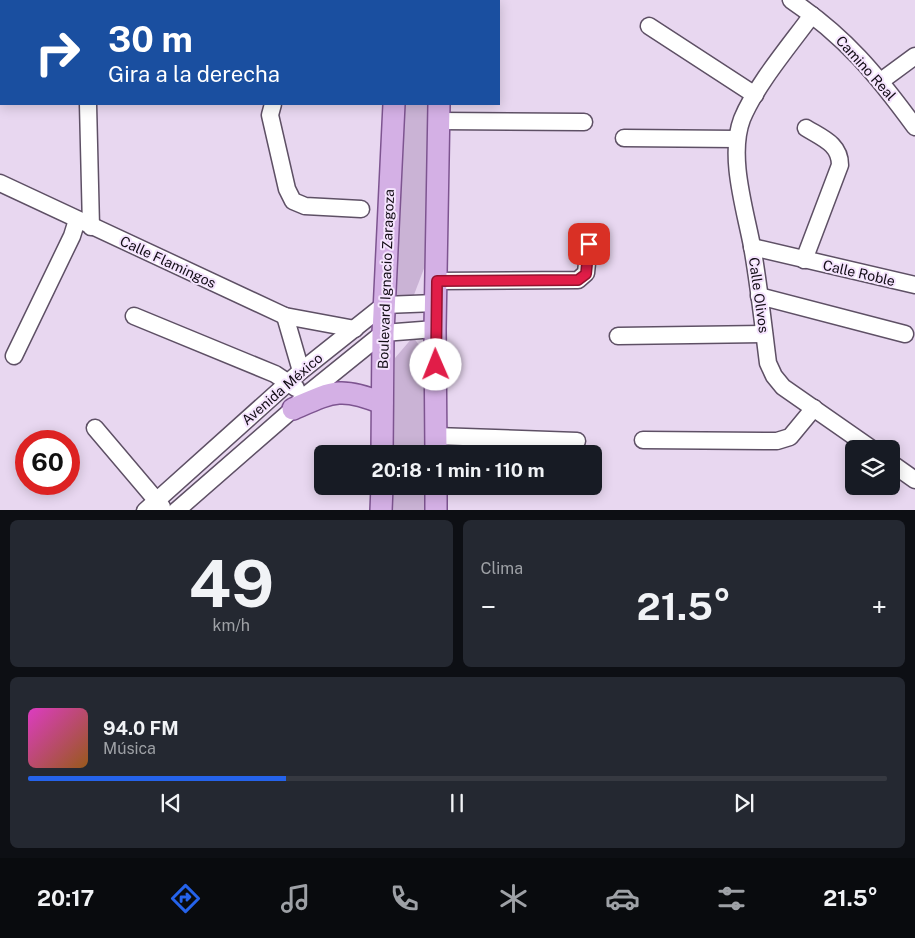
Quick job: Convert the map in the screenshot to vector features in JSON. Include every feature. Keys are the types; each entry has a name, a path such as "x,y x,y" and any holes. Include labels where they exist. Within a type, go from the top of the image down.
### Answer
{"main road":[{"name":"Boulevard Ignacio Zaragoza","path":"382,445 383,333 394,105"},
{"path":"436,445 435,329 439,112"},
{"path":"299,402 339,391 360,394 382,403"},
{"path":"381,510 382,495"},
{"path":"436,495 436,510"}],"street":[{"name":"Camino Real","path":"794,1 848,44 882,81 915,127"},
{"name":"Calle Olivos","path":"812,15 755,95 742,119 737,139 739,184 752,247 768,363 774,376 783,387 859,440"},
{"path":"649,26 755,95"},
{"path":"882,81 915,56"},
{"path":"14,356 72,236 84,223 88,105"},
{"path":"273,105 270,115 287,189 293,201 305,206 361,209"},
{"path":"439,112 584,122"},
{"path":"804,260 840,165 840,155 834,145 806,128"},
{"path":"624,138 737,139"},
{"name":"Calle Flamingos","path":"0,183 285,316 355,329"},
{"path":"437,281 578,280 586,274 589,244"},
{"name":"Calle Roble","path":"752,247 915,285"},
{"path":"759,296 905,334"},
{"path":"384,305 436,303"},
{"name":"Avenida México","path":"155,507 301,371 384,305"},
{"path":"134,316 275,374 288,383 299,402"},
{"path":"285,316 301,371"},
{"path":"383,333 435,329"},
{"name":"Avenida México","path":"176,510 299,402 383,333"},
{"path":"618,336 764,334"},
{"path":"643,440 777,442 790,437 814,408"},
{"path":"95,428 155,507"},
{"path":"436,445 577,441"},
{"path":"900,469 915,480"}],"shaded area":[{"path":"400,105 430,105 428,258 412,300 394,301"},
{"path":"413,337 428,357 429,445 393,445 395,358"},
{"path":"393,495 428,495 428,510 393,510"}],"route":[{"path":"436,365 437,281 578,280 586,274 589,244"}]}
